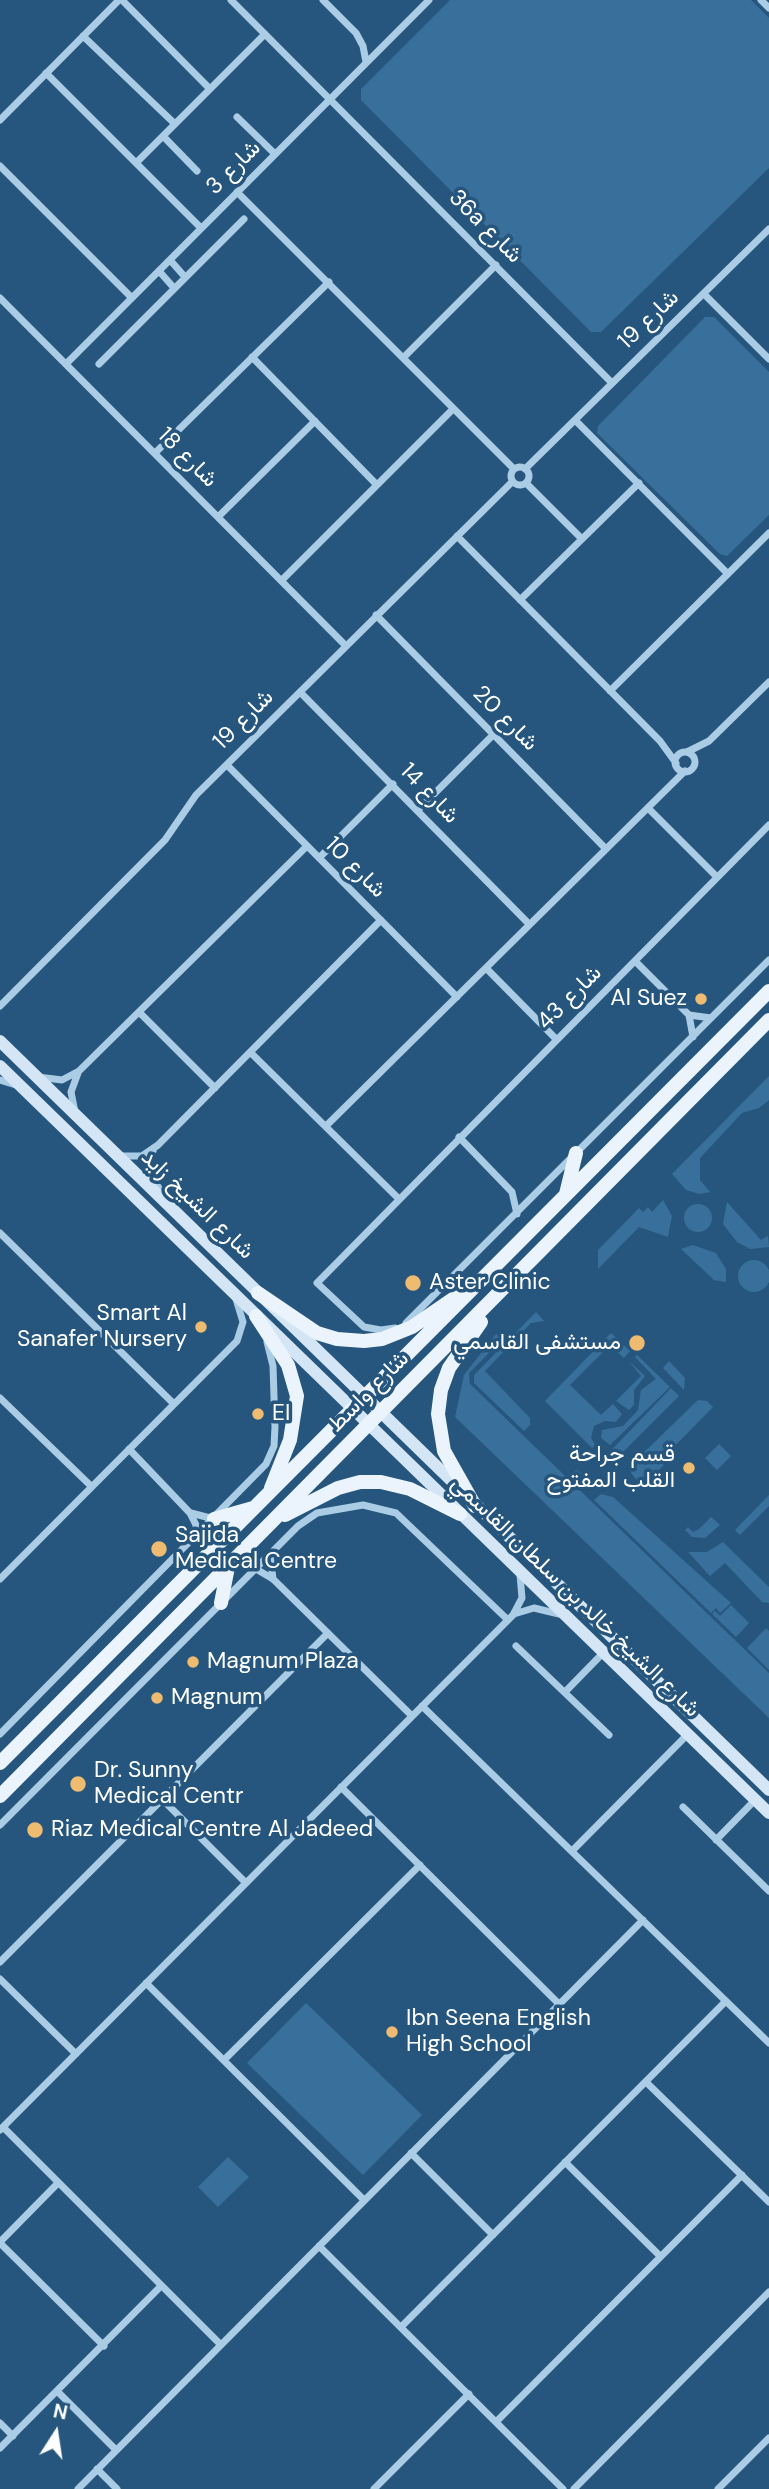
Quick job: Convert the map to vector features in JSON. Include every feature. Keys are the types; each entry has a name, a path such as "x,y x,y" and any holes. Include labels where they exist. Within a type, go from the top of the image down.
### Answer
{"main road":[{"name":"شارع واسط","path":"0,1763 769,990"},
{"name":"شارع واسط","path":"0,1796 769,1020"},
{"name":"شارع الشيخ زايد","path":"0,1041 365,1397"},
{"name":"شارع الشيخ زايد","path":"0,1066 352,1410"},
{"path":"566,1196 576,1153"},
{"path":"258,1293 307,1328 327,1337 373,1341 423,1321 448,1299 480,1283"},
{"path":"475,1506 444,1451 438,1427 439,1402 449,1368 484,1316 488,1305"},
{"path":"256,1316 288,1365 297,1396 290,1440 269,1493"},
{"name":"شارع الشيخ خالد بن سلطان القاسمي","path":"365,1397 769,1790"},
{"name":"شارع الشيخ خالد بن سلطان القاسمي","path":"352,1410 769,1814"},
{"path":"269,1524 327,1492 359,1482 396,1484 460,1514"},
{"path":"214,1519 254,1508"},
{"path":"221,1603 229,1565"}],"street":[{"path":"0,120 121,0 210,89"},
{"name":"36a شارع","path":"231,0 612,383"},
{"path":"323,0 356,33 363,46 366,62"},
{"name":"شارع 3","path":"66,364 429,0"},
{"path":"761,0 769,8"},
{"path":"136,163 265,34"},
{"path":"83,36 175,124"},
{"path":"46,73 201,228"},
{"path":"237,117 275,154"},
{"path":"163,136 197,171"},
{"path":"0,166 132,298"},
{"path":"237,192 514,469 525,469 529,476 526,483"},
{"path":"99,364 244,219"},
{"name":"شارع 19","path":"525,469 768,232"},
{"path":"170,260 185,277"},
{"path":"403,358 496,265"},
{"path":"159,271 174,288"},
{"path":"155,453 329,282"},
{"path":"704,294 769,359"},
{"name":"شارع 18","path":"0,298 346,646"},
{"path":"252,357 377,485"},
{"path":"282,580 453,409"},
{"path":"575,419 727,574"},
{"path":"219,516 315,421"},
{"path":"514,469 511,474 512,481 519,485 526,483"},
{"name":"شارع 19","path":"10,992 165,840 190,802 512,481"},
{"path":"526,483 582,539"},
{"path":"520,600 639,483"},
{"path":"610,691 769,533"},
{"path":"457,536 660,741 676,764 685,771"},
{"name":"شارع 20","path":"376,615 606,849"},
{"path":"327,1126 685,771 690,770 709,741 769,682"},
{"name":"شارع 14","path":"300,692 530,924"},
{"path":"418,810 494,735"},
{"path":"660,741 693,756 695,763"},
{"path":"668,789 676,764 685,753 709,741"},
{"name":"شارع 10","path":"227,765 457,997"},
{"path":"319,859 393,784"},
{"path":"648,808 717,877"},
{"name":"شارع 43","path":"402,1329 381,1330 364,1327 317,1283 769,825"},
{"path":"36,1076 62,1080 79,1071 307,846"},
{"path":"170,1207 147,1171 148,1162 158,1145 381,920"},
{"path":"402,1329 769,960"},
{"path":"635,961 689,1014 711,1018"},
{"path":"486,968 556,1039"},
{"path":"0,999 10,992"},
{"path":"0,1006 10,992"},
{"path":"140,1013 215,1088"},
{"path":"689,1014 693,1037"},
{"path":"251,1052 398,1199"},
{"path":"76,1116 71,1092 79,1071"},
{"path":"0,1080 23,1088"},
{"path":"459,1138 512,1192 517,1214"},
{"path":"115,1154 137,1157 158,1145"},
{"path":"512,1192 535,1196"},
{"path":"0,1233 174,1404"},
{"path":"0,1579 241,1335 243,1322 234,1294"},
{"path":"0,1734 260,1472 274,1446 272,1356 256,1316"},
{"path":"2,1403 91,1486"},
{"path":"129,1449 190,1513 196,1525 195,1539"},
{"path":"0,1825 298,1526 317,1513 341,1506 381,1507 396,1513 511,1618"},
{"path":"190,1513 214,1519"},
{"path":"270,1555 273,1580"},
{"path":"256,1569 273,1580 412,1716"},
{"path":"511,1618 523,1589 519,1572"},
{"path":"221,2345 1,2128 511,1618 534,1608 563,1616"},
{"path":"0,1962 328,1633"},
{"path":"516,1646 609,1735"},
{"path":"565,1692 603,1653"},
{"path":"422,1706 769,2043"},
{"path":"572,1851 687,1735"},
{"path":"341,1787 559,2004"},
{"path":"162,1799 246,1883"},
{"path":"716,1840 755,1800"},
{"path":"683,1807 769,1891"},
{"path":"224,2060 420,1866"},
{"path":"78,2489 643,1920"},
{"path":"0,1979 76,2054"},
{"path":"146,1983 364,2200"},
{"path":"401,2327 726,2001"},
{"path":"646,2081 769,2202"},
{"path":"411,2153 493,2235"},
{"path":"565,2162 660,2256"},
{"path":"496,2422 742,2175"},
{"path":"58,2183 0,2242 104,2346"},
{"path":"319,2246 563,2489"},
{"path":"0,2448 161,2286"},
{"path":"574,2489 769,2292"},
{"path":"58,2392 116,2450"},
{"path":"374,2489 468,2395"},
{"path":"0,2423 13,2436"},
{"path":"718,2489 769,2438"},
{"path":"97,2469 117,2489"}],"shaded area":[{"path":"450,0 751,0 769,18 769,168 601,332 591,332 361,100 361,89"},
{"path":"705,317 714,317 769,372 769,515 727,556 720,554 597,433 598,426"},
{"path":"769,1076 769,1100 759,1108 742,1113 700,1158 700,1180 710,1192 699,1194 686,1190 672,1174"},
{"path":"663,1200 672,1216 668,1237 639,1227 598,1269 598,1250 639,1208 643,1212 648,1207 652,1212"},
{"path":"727,1202 761,1240 768,1236 769,1247 750,1249 737,1242 723,1224"},
{"path":"698,1204 708,1208 712,1218 708,1228 698,1232 688,1228 684,1218 688,1208"},
{"path":"693,1245 716,1253 726,1269 726,1282 714,1280 681,1249"},
{"path":"754,1260 765,1265 770,1276 765,1287 754,1292 743,1287 738,1276 743,1265"},
{"path":"536,1312 544,1321 531,1323 485,1371 530,1418 530,1425 524,1431 474,1383 474,1375"},
{"path":"611,1333 630,1351 624,1358 610,1345 570,1385 601,1415 613,1404 622,1414 616,1422 605,1421 594,1426 591,1438 595,1445 592,1448 545,1401"},
{"path":"496,1334 502,1340 469,1373 470,1384 769,1673 769,1718 455,1417 464,1375"},
{"path":"637,1355 670,1387 610,1445 601,1438 602,1430 623,1426 638,1410 641,1390 656,1379 635,1357"},
{"path":"629,1361 645,1376 634,1390 634,1405 629,1410 616,1401 641,1376"},
{"path":"669,1361 685,1378 684,1390 663,1368"},
{"path":"671,1388 679,1396 616,1459 606,1466 602,1461 599,1463"},
{"path":"698,1400 707,1401 713,1407 667,1454 669,1460 642,1487 631,1473 632,1464"},
{"path":"719,1444 731,1456 717,1470 705,1458"},
{"path":"577,1470 588,1478 588,1485 583,1489 569,1475"},
{"path":"601,1494 613,1497 731,1603 720,1613 716,1608 711,1613 594,1500"},
{"path":"769,1495 769,1506 740,1535 735,1530"},
{"path":"711,1517 720,1525 705,1538 692,1537 685,1530 688,1527 693,1532 699,1529"},
{"path":"723,1542 769,1587 769,1603 762,1602 725,1563 710,1576 688,1552 707,1552"},
{"path":"731,1605 749,1623 736,1637 712,1614 715,1611 720,1616"},
{"path":"766,1628 769,1631 769,1670 747,1648"},
{"path":"306,2003 422,2115 363,2175 247,2063"},
{"path":"228,2157 249,2177 218,2207 198,2187"}],"place":[{"name":"Al Suez","path":"701,999"},
{"name":"Aster Clinic","path":"413,1283"},
{"name":"Smart Al Sanafer Nursery","path":"201,1327"},
{"name":"مستشفى القاسمي","path":"637,1343"},
{"name":"EI","path":"258,1414"},
{"name":"قسم جراحة القلب المفتوح","path":"689,1468"},
{"name":"Sajida Medical Centre","path":"159,1549"},
{"name":"Magnum Plaza","path":"193,1662"},
{"name":"Magnum","path":"157,1698"},
{"name":"Dr. Sunny Medical Centr","path":"78,1784"},
{"name":"Riaz Medical Centre Al Jadeed","path":"35,1830"},
{"name":"Ibn Seena English High School","path":"392,2032"}]}
